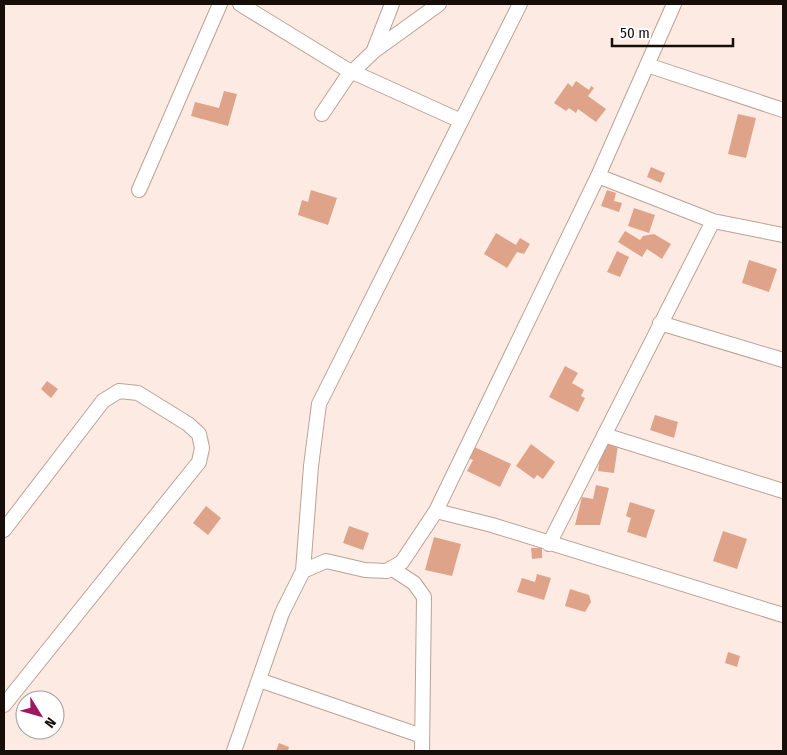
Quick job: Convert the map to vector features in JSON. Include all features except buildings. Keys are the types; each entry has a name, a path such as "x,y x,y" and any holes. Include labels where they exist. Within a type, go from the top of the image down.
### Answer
{"street":[{"path":"139,190 220,4"},
{"path":"240,4 352,72 461,121"},
{"path":"374,51 392,4"},
{"path":"322,114 352,72 374,51 439,4"},
{"path":"234,751 282,613 303,571 311,466 319,404 520,4"},
{"path":"303,571 326,561 364,570 387,571 402,562 436,510 598,176 674,4"},
{"path":"648,65 783,110"},
{"path":"598,176 713,221 783,235"},
{"path":"549,544 713,221"},
{"path":"660,323 783,360"},
{"path":"4,530 102,401 119,391 138,393 188,424 199,434 202,448 199,462 4,706"},
{"path":"604,435 783,491"},
{"path":"436,510 783,616"},
{"path":"391,568 414,583 424,597 422,751"},
{"path":"259,680 422,736"}]}
